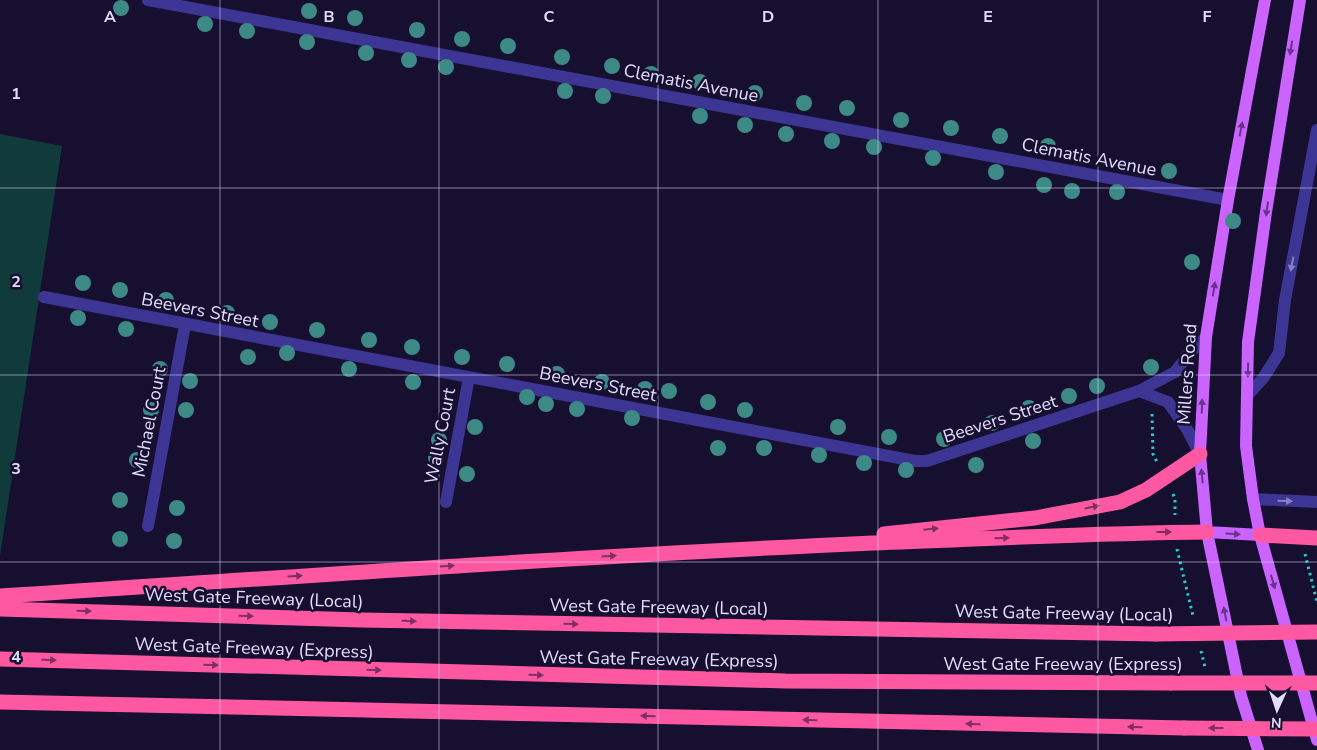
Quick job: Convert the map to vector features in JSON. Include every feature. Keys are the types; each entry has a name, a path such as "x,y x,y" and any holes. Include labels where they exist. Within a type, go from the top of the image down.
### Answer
{"highway":[{"path":"726,550 1035,518 1120,502 1146,490 1200,454"},
{"path":"0,596 398,569 726,550 1099,534 1207,532"},
{"path":"1260,535 1317,538"},
{"name":"West Gate Freeway (Local)","path":"0,609 361,620 1156,634 1317,632"},
{"name":"West Gate Freeway (Express)","path":"0,659 785,681 1171,684 1317,683"},
{"path":"0,702 1184,728 1317,729"}],"main road":[{"name":"Millers Road","path":"1258,750 1241,696 1207,532 1200,454 1206,337 1228,200 1265,0"},
{"path":"1300,0 1248,342 1246,446 1260,535 1317,740"},
{"path":"1207,532 1260,535"}],"street":[{"name":"Clematis Avenue","path":"148,0 1228,200"},
{"path":"1247,396 1264,377 1279,353 1285,300 1317,130"},
{"name":"Beevers Street","path":"44,297 915,461 928,461 1139,391 1175,372 1206,337"},
{"name":"Michael Court","path":"148,526 185,325"},
{"name":"Wally Court","path":"446,502 469,377"},
{"path":"1139,391 1168,402 1187,429 1200,454"},
{"path":"1253,500 1317,502"}],"path":[{"path":"1139,391 1151,405 1153,454"},
{"path":"1305,560 1317,602"}],"green space":[{"path":"0,134 62,146 0,556"}]}
